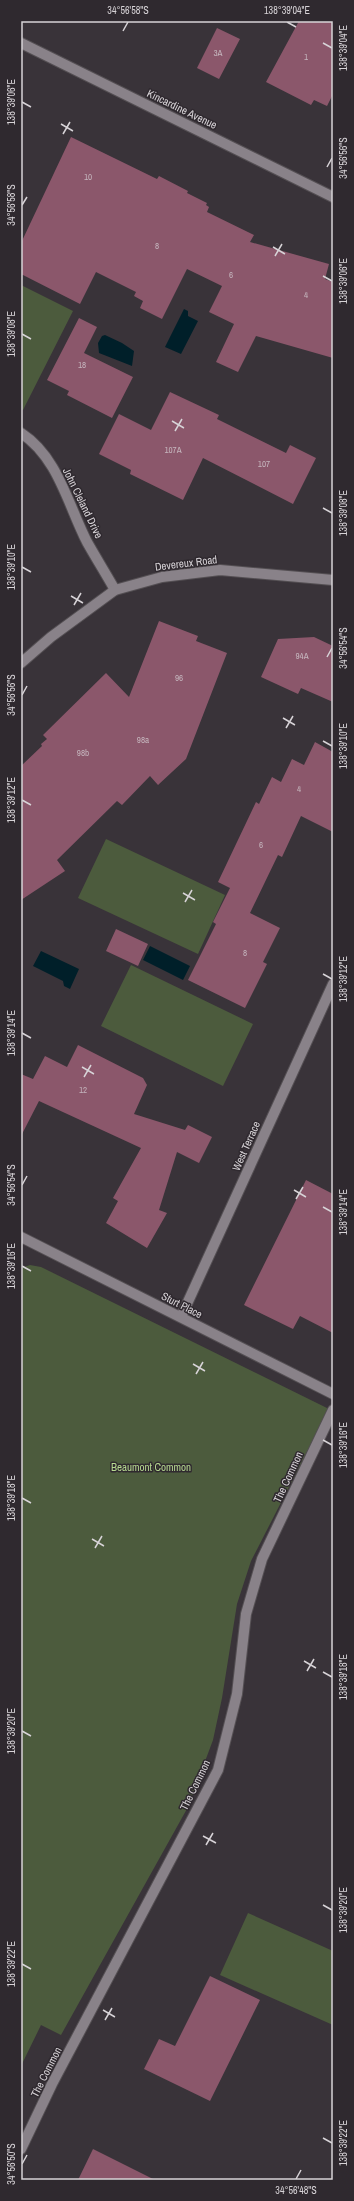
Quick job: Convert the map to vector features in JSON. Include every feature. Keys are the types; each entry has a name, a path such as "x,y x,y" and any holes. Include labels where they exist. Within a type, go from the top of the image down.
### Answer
{"street":[{"name":"Kincardine Avenue","path":"21,43 333,197"},
{"name":"John Cleland Drive","path":"21,433 30,439 58,476 87,541 115,590"},
{"name":"Devereux Road","path":"21,663 51,637 115,590 162,577 220,570 333,580"},
{"name":"West Terrace","path":"181,1318 333,984"},
{"name":"Sturt Place","path":"21,1237 333,1394"},
{"name":"The Common","path":"21,2149 52,2084 218,1770 237,1694 246,1614 262,1559 333,1410"}],"green space":[{"path":"21,285 73,311 23,410 21,409"},
{"path":"106,839 225,895 198,954 78,898"},
{"path":"131,965 253,1024 223,1086 101,1026"},
{"name":"Beaumont Common","path":"30,1265 41,1267 329,1409 251,1561 237,1604 222,1698 213,1740 188,1807 61,2035 41,2025 21,2066 21,1268"},
{"path":"248,1913 333,1951 333,2025 220,1975"}],"water":[{"path":"184,309 188,311 188,316 198,321 181,354 165,347"},
{"path":"105,335 122,343 134,351 132,366 99,353 98,343 102,336"},
{"path":"150,946 190,966 183,980 143,960"},
{"path":"41,951 79,969 70,989 64,986 63,981 33,966"}],"building":[{"path":"299,21 333,21 333,94 327,106 314,100 311,105 266,82"},
{"path":"217,28 240,39 219,79 197,68"},
{"path":"71,137 157,179 159,176 188,191 187,193 207,203 206,205 209,207 207,212 254,235 250,242 329,264 325,279 333,282 333,358 256,336 238,372 216,362 234,324 209,312 222,286 187,269 162,319 140,308 143,301 134,296 136,292 96,272 80,304 21,274 21,243"},
{"path":"79,318 97,327 84,353 133,377 112,418 67,395 69,391 47,380"},
{"path":"170,392 219,415 217,419 286,453 290,445 316,458 293,504 203,458 183,500 130,474 131,470 99,454 119,414 151,430"},
{"path":"159,621 198,636 196,641 227,653 186,759 158,785 150,776 122,805 117,801 57,860 65,871 21,900 21,766 42,746 41,744 47,739 43,735 106,673 129,697"},
{"path":"314,637 333,646 333,702 301,688 298,694 261,677 278,639"},
{"path":"315,742 333,752 333,832 301,816 282,857 278,855 250,913 280,928 263,962 267,964 245,1008 188,980 216,924 213,922 230,888 218,882 256,802 259,804 272,777 281,782 292,759 304,765"},
{"path":"116,929 148,944 138,966 106,951"},
{"path":"78,1045 143,1078 147,1085 134,1114 185,1130 188,1125 212,1137 199,1163 177,1152 159,1210 167,1213 147,1248 106,1223 118,1201 113,1198 141,1148 39,1101 21,1136 21,1074 33,1079 45,1056 67,1067"},
{"path":"306,1180 333,1194 333,1333 300,1316 293,1329 244,1305"},
{"path":"210,1976 260,2000 210,2101 144,2069 159,2039 175,2046"},
{"path":"93,2149 155,2180 78,2180"}]}
